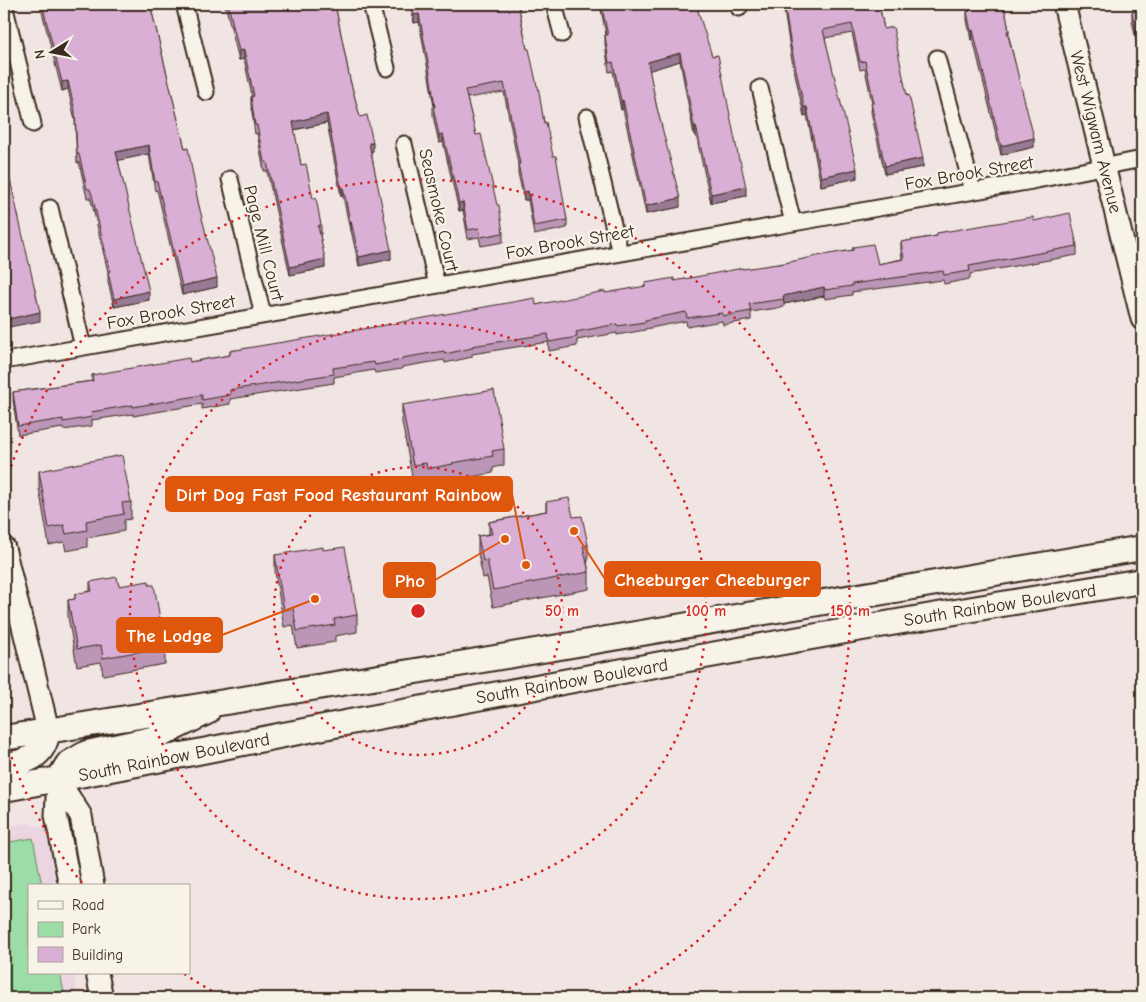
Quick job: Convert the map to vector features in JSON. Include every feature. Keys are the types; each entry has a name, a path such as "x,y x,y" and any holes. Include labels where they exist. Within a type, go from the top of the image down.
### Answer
{"main road":[{"name":"South Rainbow Boulevard","path":"4,738 610,639 1142,548"},
{"name":"South Rainbow Boulevard","path":"4,789 653,666 946,613 1142,581"},
{"path":"653,666 662,652 666,650 734,638 802,606"},
{"path":"436,706 528,676 576,666 590,660 610,639"},
{"path":"58,780 68,764 75,759 98,750 152,739 229,701"},
{"path":"4,766 26,760 40,752 46,743 48,730"}],"street":[{"path":"4,4 33,124"},
{"path":"184,4 206,92"},
{"path":"371,4 387,68"},
{"path":"554,4 562,34"},
{"name":"West Wigwam Avenue","path":"1064,4 1142,319"},
{"path":"937,58 973,191"},
{"path":"760,88 793,223"},
{"path":"587,117 620,253"},
{"name":"Seasmoke Court","path":"404,144 437,285"},
{"name":"Fox Brook Street","path":"4,360 1032,181 1142,159"},
{"name":"Page Mill Court","path":"230,179 263,315"},
{"path":"50,208 83,347"},
{"path":"4,548 48,730"},
{"path":"58,780 56,815 70,884"},
{"path":"58,780 81,816 93,884"},
{"path":"97,974 102,998"}],"shaded area":[{"path":"27,823 45,828 56,884 28,884 28,974 73,974 78,998 4,998 4,827"}],"green space":[{"path":"33,838 42,884 28,884 28,974 60,974 65,998 4,998 4,843"}],"building":[{"path":"42,4 150,4 185,149 188,148 198,202 217,278 182,286 157,181 155,182 149,145 116,152 149,291 114,299 108,272 110,271 92,195 90,189 87,189 79,154 77,154 75,111 68,81 62,82"},
{"path":"228,4 335,4 350,80 360,117 367,115 373,143 369,143 391,250 359,257 343,187 341,187 327,114 293,122 301,165 306,164 313,199 316,198 321,225 318,226 325,259 290,267 267,162 264,162 257,125 255,125 251,97 254,96 244,50 239,51"},
{"path":"412,4 518,4 527,49 529,49 538,86 544,123 546,122 553,156 556,156 567,220 534,226 528,191 524,192 518,164 520,164 504,83 465,90 476,135 481,134 497,205 499,205 503,233 481,237 479,228 468,230 463,202 459,203 443,134 439,135 419,14 414,15"},
{"path":"601,4 697,4 712,56 718,55 746,187 711,194 696,126 694,126 680,53 648,62 656,104 680,198 646,206 623,100 621,101 613,62 609,63 605,35 608,35"},
{"path":"784,4 879,4 884,29 893,27 907,96 909,95 923,158 885,166 871,103 874,103 865,61 860,62 852,24 823,30 857,169 821,177 807,107 804,107"},
{"path":"968,4 1004,4 1009,31 1007,31 1034,138 1001,146 973,30 971,31 967,12 970,11"},
{"path":"1135,4 1142,4 1142,62 1132,12 1137,11"},
{"path":"1142,67 1142,113 1135,69"},
{"path":"10,179 40,312 4,320 4,180"},
{"path":"1070,213 1077,246 969,266 970,271 944,275 943,271 852,284 852,286 825,290 824,287 783,296 784,299 749,304 751,311 723,316 722,313 687,318 686,312 645,320 645,322 617,326 617,324 576,332 577,337 549,342 548,334 472,346 472,348 445,354 444,351 375,365 374,362 333,368 334,374 230,390 230,395 202,400 202,395 91,412 92,417 63,422 63,419 18,426 13,392 93,381 92,375 189,358 190,362 230,355 230,351 535,298 536,305 605,291 605,293 646,286 645,283 674,278 674,281 743,268 785,263 853,250 853,247 873,244 878,264 904,259 901,242 937,236 937,233 1033,217 1034,221"},
{"path":"494,390 504,449 492,451 493,456 427,469 426,463 413,465 402,405"},
{"path":"122,455 131,502 122,503 124,514 86,521 87,530 66,534 64,525 49,528 39,471"},
{"path":"569,498 573,517 582,516 588,545 583,546 589,572 493,590 487,560 483,561 478,536 492,534 489,522 547,511 546,502"},
{"path":"323,547 323,550 345,547 357,615 334,619 335,625 297,631 293,608 284,610 275,555"},
{"path":"117,577 119,586 149,581 149,585 154,585 165,647 103,658 101,645 77,649 68,600 75,599 75,594 92,591 90,582"}],"place":[{"name":"Cheeburger Cheeburger","path":"574,531"},
{"name":"Pho","path":"505,539"},
{"name":"Dirt Dog Fast Food Restaurant Rainbow","path":"526,565"},
{"name":"The Lodge","path":"315,599"}]}
